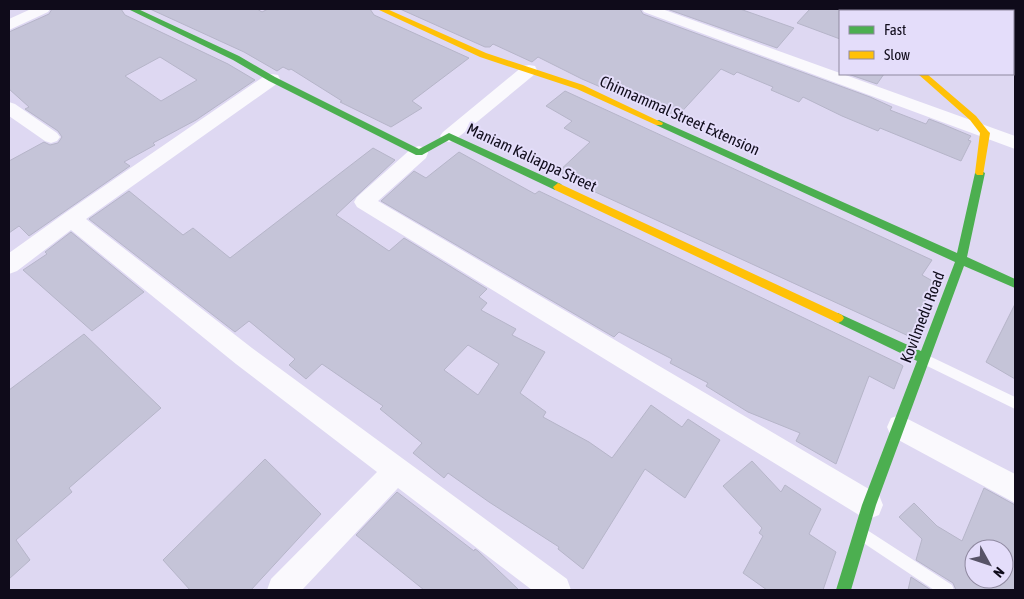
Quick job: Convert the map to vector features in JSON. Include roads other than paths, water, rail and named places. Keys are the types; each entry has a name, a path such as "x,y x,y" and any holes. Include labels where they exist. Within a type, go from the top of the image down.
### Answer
{"street":[{"path":"9,25 44,9"},
{"path":"132,9 236,58 272,79 419,153 364,202 869,505"},
{"name":"Chinnammal Street Extension","path":"381,9 483,55 589,91 1015,284"},
{"path":"649,9 1015,143"},
{"path":"449,136 529,70"},
{"path":"923,75 973,118 985,133"},
{"path":"9,265 72,218 272,79"},
{"path":"9,108 51,137"},
{"name":"Kovilmedu Road","path":"844,590 869,505 900,427 923,358 961,260 983,161 985,133"},
{"name":"Maniam Kaliappa Street","path":"419,153 449,136 923,358"},
{"path":"72,218 84,230 244,356 556,590"},
{"path":"900,427 1015,489"},
{"path":"282,590 397,470"}],"lane":[{"path":"923,358 1015,403"},
{"path":"861,532 947,590"}]}
